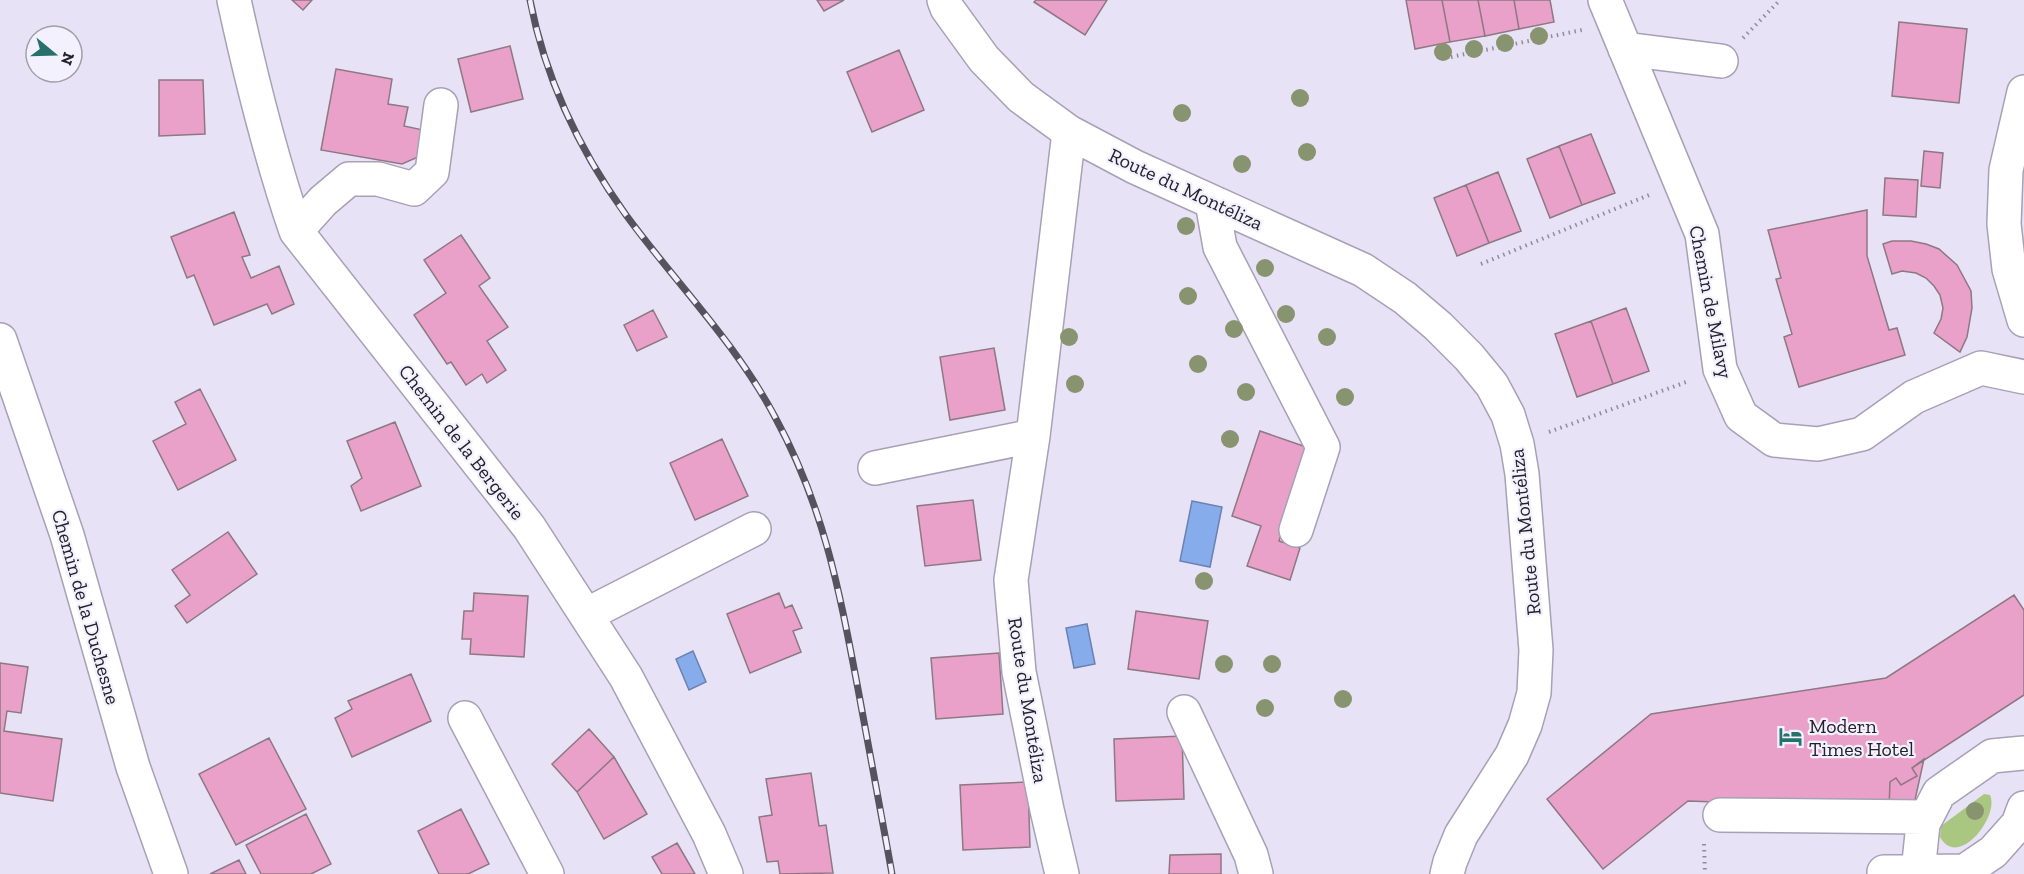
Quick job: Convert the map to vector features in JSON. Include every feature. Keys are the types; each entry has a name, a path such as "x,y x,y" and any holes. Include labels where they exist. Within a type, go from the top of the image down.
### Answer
{"street":[{"name":"Chemin de la Bergerie","path":"234,0 277,178 296,231 529,527 626,677 709,834 726,874"},
{"name":"Route du Montéliza","path":"944,0 947,8 984,59 1013,90 1070,132 1135,167 1362,270 1405,298 1469,357 1492,385 1508,415 1517,444 1522,474 1536,650 1534,693 1525,725 1512,755 1461,835 1450,862 1448,874"},
{"path":"1615,24 1721,61"},
{"name":"Chemin de Milavy","path":"1615,24 1680,175 1702,234 1720,369 1741,416 1774,440 1818,444 1862,434 1914,397 1981,368 2024,377"},
{"path":"2024,92 2007,170 2004,224 2009,269 2024,320"},
{"path":"296,231 322,201 349,179 378,179 414,189 432,172 441,105"},
{"name":"Route du Montéliza","path":"1062,874 1019,672 1011,580 1033,436 1070,132"},
{"path":"1212,202 1220,248 1323,447 1296,530"},
{"name":"Chemin de la Duchesne","path":"0,340 67,535 132,767 171,874"},
{"path":"875,468 1033,436"},
{"path":"586,615 754,529"},
{"path":"1184,712 1251,855 1256,874"},
{"path":"465,718 547,874"},
{"path":"1919,861 1923,824 1939,793 1992,756 2024,753"},
{"path":"1865,815 1919,861 1965,871 1993,852 2018,824 2024,808"},
{"path":"1720,815 1865,815 1926,818"},
{"path":"1884,872 1919,861"}],"path":[{"path":"1721,61 1780,0"},
{"path":"1451,57 1615,24"},
{"path":"1481,264 1680,175"},
{"path":"1546,433 1720,369"}],"green space":[{"path":"1984,794 1990,795 1991,804 1989,815 1983,826 1966,844 1957,847 1948,846 1940,837 1941,826"}],"water":[{"path":"1192,501 1222,507 1210,567 1180,561"},
{"path":"1087,624 1095,664 1074,668 1066,628"},
{"path":"693,651 706,682 689,690 676,659"}],"building":[{"path":"292,0 312,0 303,10"},
{"path":"817,0 844,0 824,11"},
{"path":"1036,0 1107,0 1085,35 1034,2"},
{"path":"1406,0 1442,0 1450,42 1415,49"},
{"path":"1442,0 1478,0 1485,36 1450,42"},
{"path":"1478,0 1514,0 1519,29 1485,36"},
{"path":"1514,0 1550,0 1554,22 1519,29"},
{"path":"1899,22 1967,29 1959,103 1892,96"},
{"path":"510,46 523,99 471,112 458,59"},
{"path":"899,50 924,110 872,132 847,72"},
{"path":"336,69 392,79 388,104 408,107 404,126 423,130 418,157 402,164 321,150"},
{"path":"159,80 203,80 205,134 159,136"},
{"path":"1591,134 1615,193 1582,205 1559,146"},
{"path":"1559,146 1582,205 1550,218 1527,159"},
{"path":"1924,151 1943,153 1940,188 1921,186"},
{"path":"1498,172 1521,231 1489,243 1466,185"},
{"path":"1885,178 1918,180 1916,217 1883,215"},
{"path":"1466,185 1489,243 1457,256 1434,198"},
{"path":"1867,210 1867,256 1889,330 1897,328 1905,355 1799,387 1784,337 1792,334 1776,279 1781,278 1768,230"},
{"path":"234,212 250,255 242,257 251,278 279,266 294,304 272,314 267,304 214,325 194,275 187,278 171,237"},
{"path":"461,235 490,278 479,286 508,327 487,341 506,370 487,383 482,374 466,385 451,362 447,364 414,315 446,293 424,260"},
{"path":"1892,241 1926,244 1939,249 1957,265 1971,291 1972,308 1967,337 1960,352 1934,333 1941,319 1943,308 1940,295 1934,286 1926,278 1916,273 1902,271 1892,274 1883,244"},
{"path":"1626,308 1649,371 1613,384 1591,321"},
{"path":"653,310 667,337 637,351 624,325"},
{"path":"1591,321 1613,384 1577,397 1555,334"},
{"path":"994,348 1005,410 950,420 940,357"},
{"path":"200,389 236,460 178,490 153,441 186,424 175,402"},
{"path":"395,422 421,486 361,511 351,486 362,478 347,441"},
{"path":"1260,431 1309,448 1279,541 1300,548 1290,580 1247,566 1261,526 1232,516"},
{"path":"722,439 748,496 695,520 670,463"},
{"path":"973,500 981,560 925,566 917,506"},
{"path":"228,532 257,574 187,623 175,606 190,595 172,570"},
{"path":"474,593 528,596 524,657 470,654 471,639 462,639 464,611 473,611"},
{"path":"779,593 785,608 792,605 802,628 793,631 801,652 750,673 727,614"},
{"name":"Modern Times Hotel","path":"2014,595 2024,610 2024,695 1912,768 1917,776 1901,785 1896,778 1890,782 1889,808 1688,801 1603,869 1547,799 1651,714 1886,678"},
{"path":"1136,611 1208,621 1199,679 1128,669"},
{"path":"999,653 1003,714 936,719 931,658"},
{"path":"0,663 28,667 21,713 7,711 4,731 62,739 53,801 0,793"},
{"path":"411,674 431,721 352,757 335,718 352,709 348,701"},
{"path":"589,729 614,757 577,792 552,764"},
{"path":"1182,736 1184,799 1116,801 1114,739"},
{"path":"269,738 306,809 236,845 199,774"},
{"path":"614,757 647,814 604,839 577,792"},
{"path":"1924,759 1913,809 1889,808 1890,782 1896,778 1901,785 1917,776 1912,768"},
{"path":"811,773 819,826 826,825 833,873 780,874 778,861 767,862 759,817 772,815 766,779"},
{"path":"1028,782 1030,847 963,850 960,785"},
{"path":"461,809 489,864 468,874 439,874 418,831"},
{"path":"306,814 331,864 311,874 261,874 246,845"},
{"path":"677,843 695,874 662,874 652,857"},
{"path":"1221,854 1221,874 1169,874 1170,855"},
{"path":"239,860 246,874 210,874"}],"railway":[{"path":"530,0 545,58 566,113 579,139 609,191 626,215 742,364 775,417 806,483 828,549 844,617 892,874"}],"place":[{"name":"Modern Times Hotel","path":"1791,737"}]}
